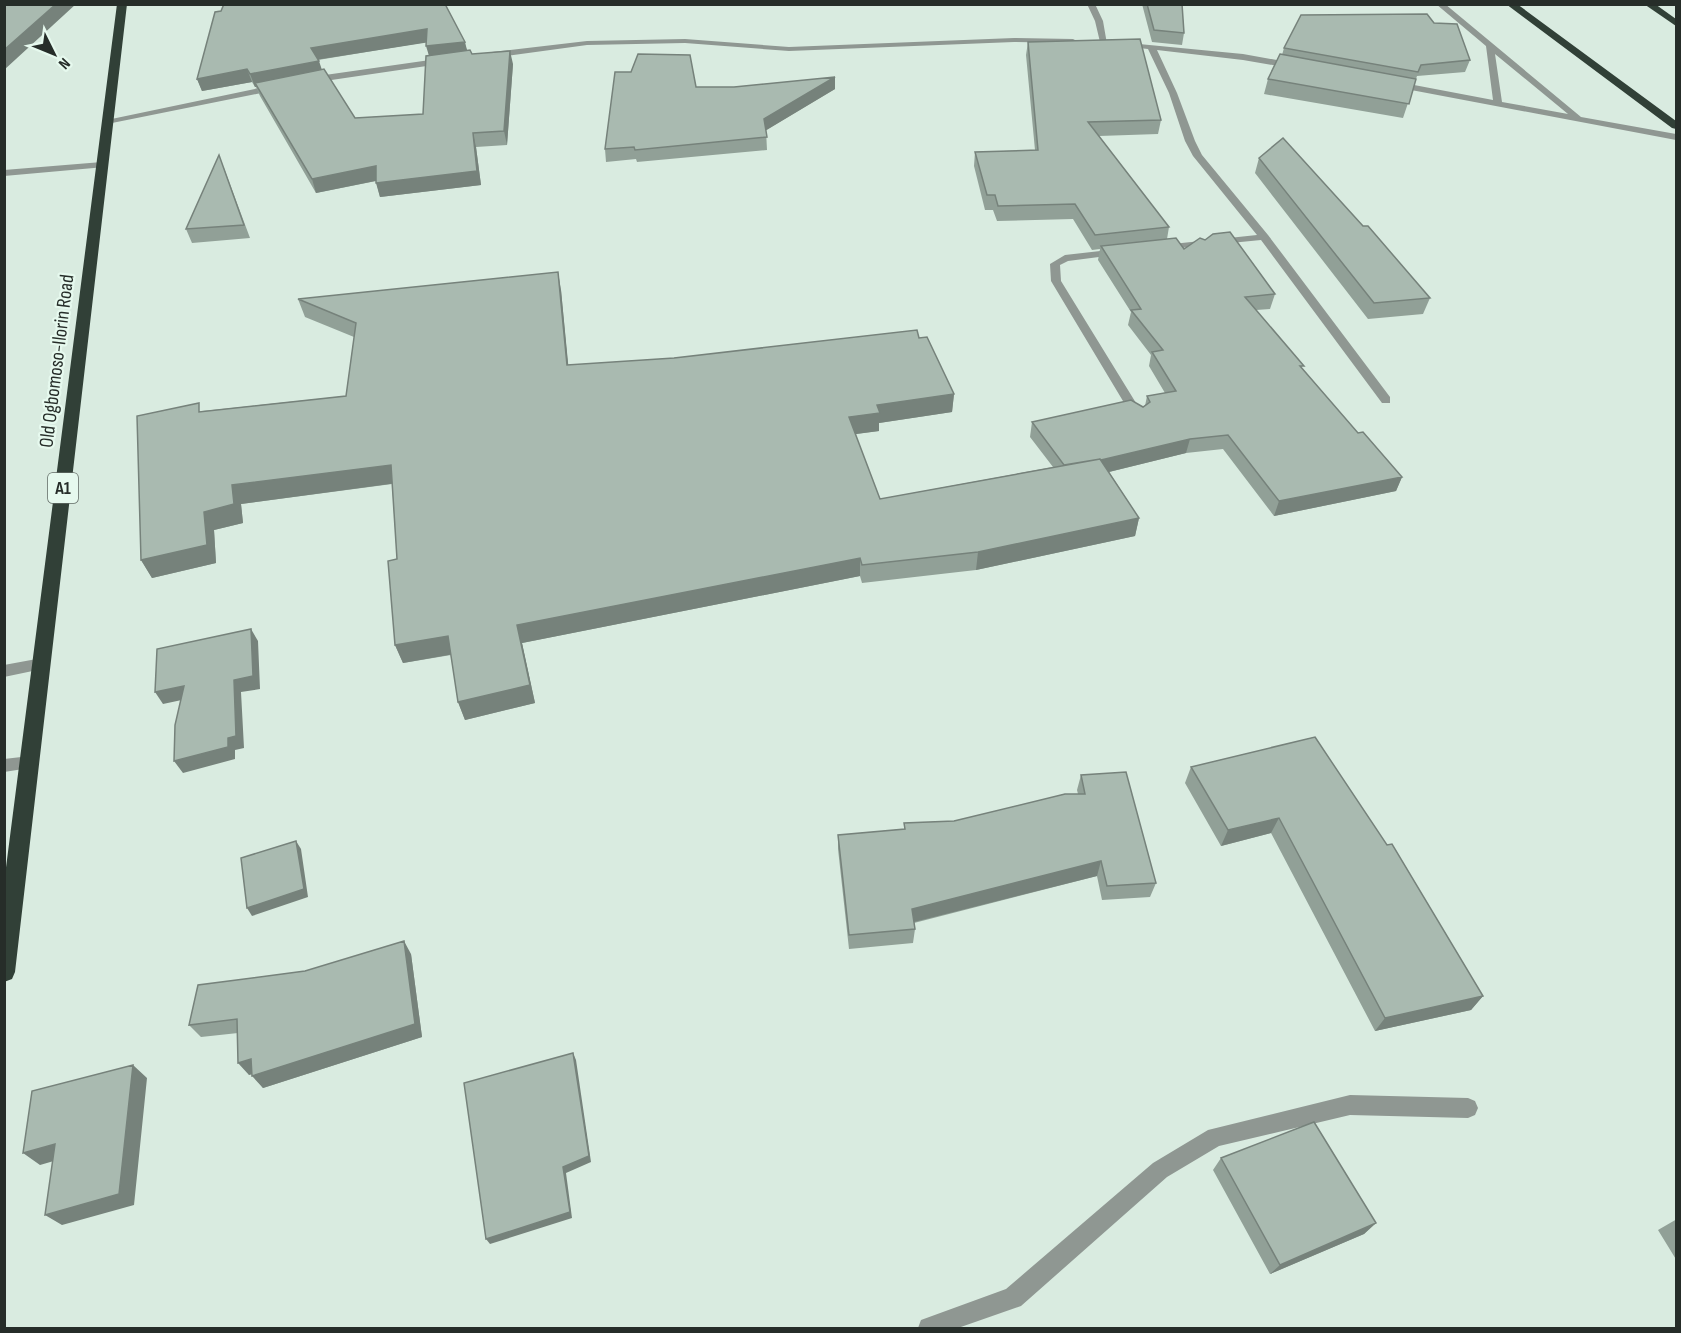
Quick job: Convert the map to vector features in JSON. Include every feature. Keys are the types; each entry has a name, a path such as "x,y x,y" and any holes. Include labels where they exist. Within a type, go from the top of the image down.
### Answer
{"highway":[{"name":"Old Ogbomoso-Ilorin Road","path":"4,972 122,4"},
{"path":"1510,4 1677,126"},
{"path":"1648,4 1677,23"}],"street":[{"path":"1091,4 1099,21 1104,42"},
{"path":"1440,4 1578,119"},
{"path":"486,55 608,43 685,41 789,49 1014,40 1081,42"},
{"path":"1092,42 1243,57 1309,69"},
{"path":"1490,46 1498,104"},
{"path":"1151,47 1173,93 1190,141 1198,156 1264,237 1386,400"},
{"path":"305,81 453,60"},
{"path":"1386,83 1677,137"},
{"path":"107,121 294,84"},
{"path":"4,172 102,165"},
{"path":"1138,416 1056,281 1055,264 1065,258 1264,237"},
{"path":"4,671 42,664"},
{"path":"4,766 30,762"},
{"path":"929,1329 1013,1298 1160,1170 1215,1137 1350,1105 1468,1108"}],"building":[{"path":"4,4 56,4 4,50"},
{"path":"224,4 445,4 465,42 426,46 427,29 311,48 319,61 250,74 247,69 197,79 215,12 221,11"},
{"path":"1147,4 1182,4 1184,33 1154,30"},
{"path":"1427,14 1434,23 1457,24 1470,60 1421,65 1418,72 1284,48 1301,15"},
{"path":"1140,39 1161,120 1088,122 1169,227 1095,235 1075,204 998,206 995,195 987,195 975,152 1038,150 1028,42"},
{"path":"470,50 472,54 510,51 504,131 473,133 477,171 376,183 376,166 312,179 255,83 324,69 355,118 423,114 426,56"},
{"path":"638,54 690,55 696,87 734,87 835,77 764,119 767,137 635,150 634,147 605,149 615,72 631,72"},
{"path":"1280,54 1416,79 1409,104 1268,79"},
{"path":"1283,138 1363,226 1368,226 1430,298 1374,303 1259,158"},
{"path":"219,155 244,225 186,229"},
{"path":"1230,232 1275,294 1245,297 1358,433 1363,432 1402,477 1279,501 1228,435 1190,439 1101,460 1064,465 1032,422 1131,400 1143,407 1150,402 1147,396 1176,391 1152,352 1163,350 1131,310 1141,309 1101,246 1176,238 1184,249 1200,238 1205,240 1213,234"},
{"path":"558,272 567,365 674,358 917,330 919,338 927,337 954,394 877,405 880,413 849,417 880,499 1100,459 1139,518 978,552 862,565 860,558 517,625 530,685 458,702 448,636 395,645 388,561 397,559 391,465 232,485 234,504 204,512 207,545 141,560 137,416 199,403 199,412 346,396 356,323 298,299"},
{"path":"251,629 253,676 234,680 236,736 228,738 228,747 174,761 175,725 184,686 155,692 157,649"},
{"path":"1315,737 1387,845 1392,844 1483,996 1385,1018 1279,818 1228,830 1191,767"},
{"path":"1126,772 1156,883 1107,886 1101,861 912,909 915,929 849,935 838,835 905,829 904,823 954,821 1065,794 1085,794 1081,775"},
{"path":"296,841 304,889 247,908 241,858"},
{"path":"404,941 415,1024 252,1076 251,1059 238,1063 237,1019 189,1025 198,985 305,971"},
{"path":"573,1053 589,1156 563,1167 570,1212 486,1239 464,1083"},
{"path":"133,1065 119,1194 45,1215 55,1144 23,1153 32,1091"},
{"path":"1314,1122 1376,1223 1280,1265 1221,1158"}]}
